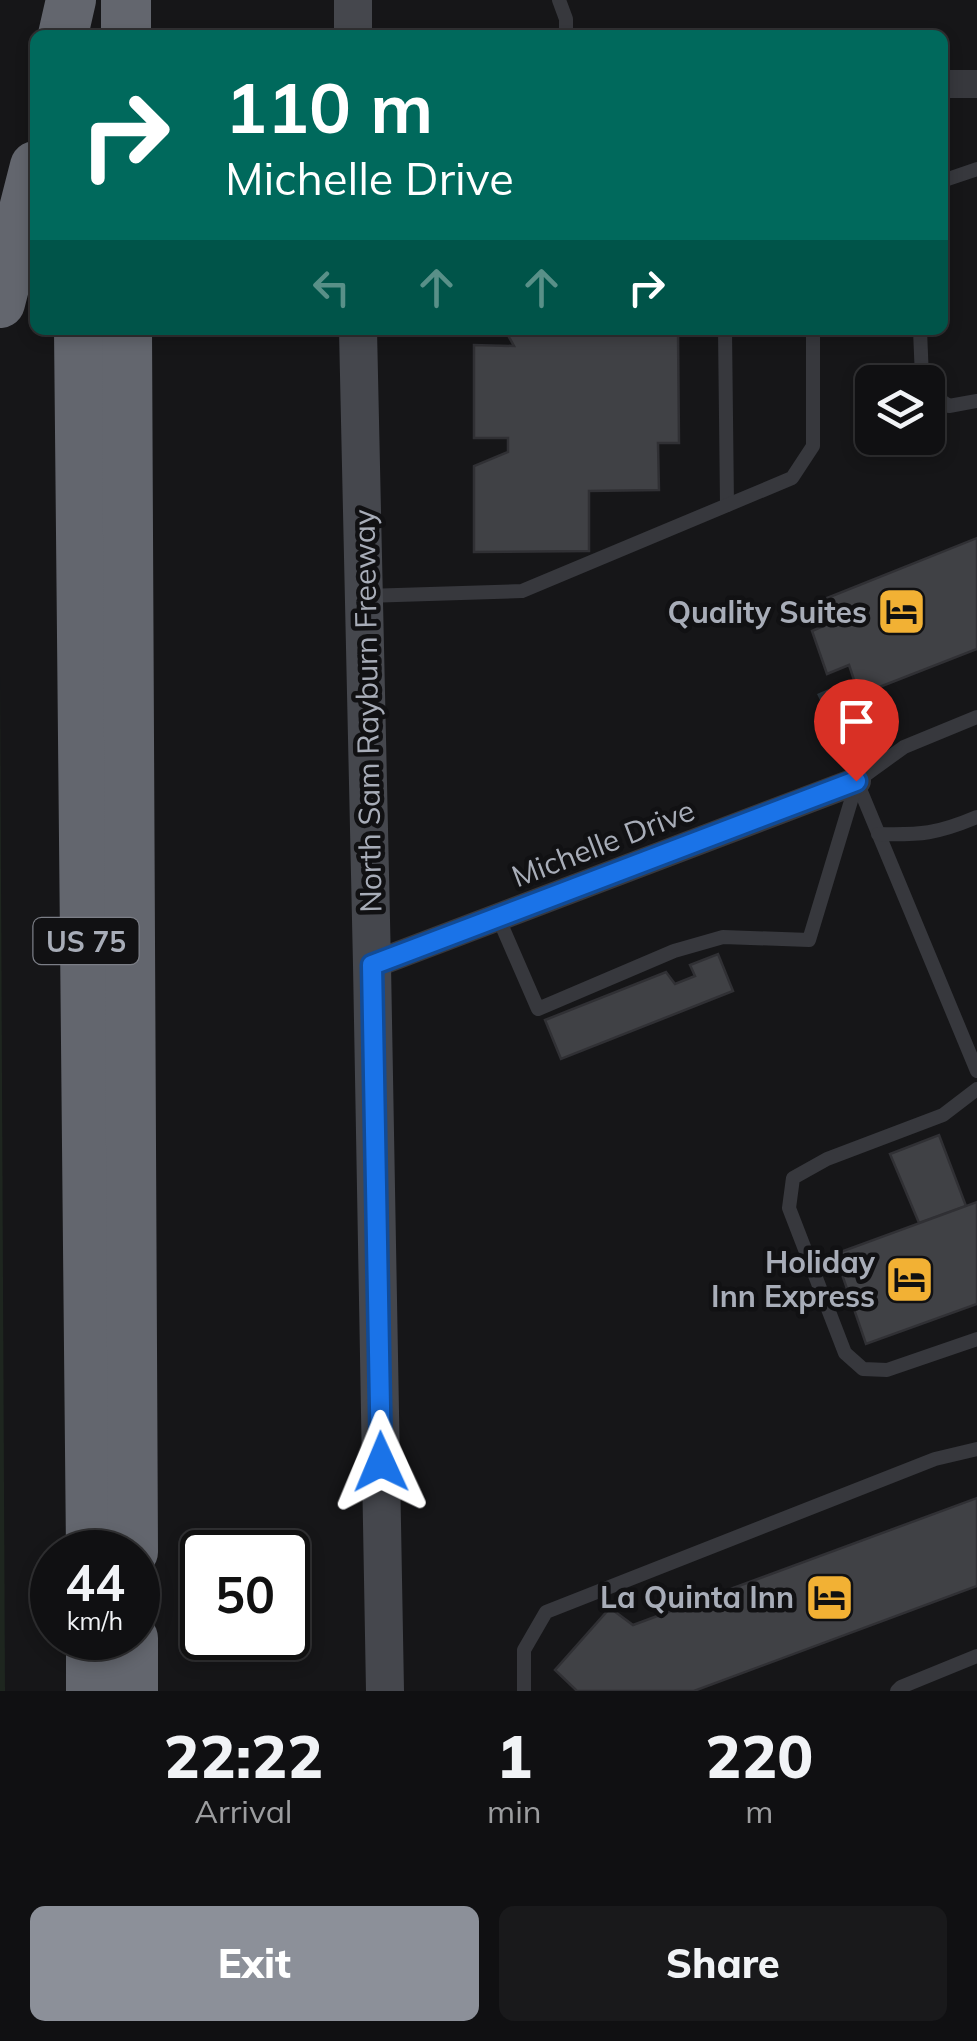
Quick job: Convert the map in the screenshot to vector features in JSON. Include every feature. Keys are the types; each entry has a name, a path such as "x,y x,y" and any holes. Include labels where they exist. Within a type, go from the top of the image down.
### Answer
{"highway":[{"path":"65,30 73,0"},
{"path":"73,0 76,30"},
{"path":"126,0 126,30"},
{"path":"0,303 30,186"},
{"name":"US 75","path":"79,335 91,1530"},
{"name":"US 75","path":"127,335 133,1530"},
{"path":"92,1660 92,1691"},
{"path":"132,1660 132,1691"}],"main road":[{"path":"353,0 353,30"},
{"name":"North Sam Rayburn Freeway","path":"358,335 385,1691"}],"street":[{"path":"948,84 977,84"},
{"name":"Michelle Drive","path":"372,965 856,781"}],"lane":[{"path":"559,0 566,30"},
{"path":"970,172 977,186"},
{"path":"725,335 727,505"},
{"path":"364,596 522,591 792,478 813,446 813,335"},
{"path":"920,335 921,365"},
{"path":"945,404 977,401"},
{"path":"498,918 538,1009 674,951 723,936 809,940 856,781 904,747 977,716"},
{"path":"856,781 977,1071"},
{"path":"878,834 920,835 975,823"},
{"path":"977,1088 944,1114 827,1159 793,1178 789,1208 844,1352 863,1369 888,1370 977,1339"},
{"path":"524,1691 524,1650 546,1612 934,1459 977,1449"},
{"path":"896,1691 977,1656"}],"shaded area":[{"path":"0,670 5,1691 0,1691"},
{"path":"838,685 854,724 825,735 821,723 829,719 817,694"}],"building":[{"path":"508,335 678,335 679,443 658,443 659,490 589,491 589,551 474,552 474,466 508,452 508,438 474,438 474,345 514,346"},
{"name":"Quality Suites","path":"977,538 977,649 859,695 849,665 827,674 812,631 830,623 822,600"},
{"path":"718,954 733,991 561,1059 545,1020 666,972 675,984 695,976 690,965"},
{"path":"939,1135 966,1206 919,1223 890,1154"},
{"name":"Holiday Inn Express","path":"977,1202 977,1304 866,1344 835,1254"},
{"name":"La Quinta Inn","path":"977,1498 977,1586 694,1691 577,1691 555,1670 610,1608 633,1625"}],"place":[{"name":"Quality Suites","path":"902,612"},
{"name":"Holiday Inn Express","path":"910,1279"},
{"name":"La Quinta Inn","path":"829,1597"}],"route":[{"path":"381,1462 372,965 856,781"}]}
